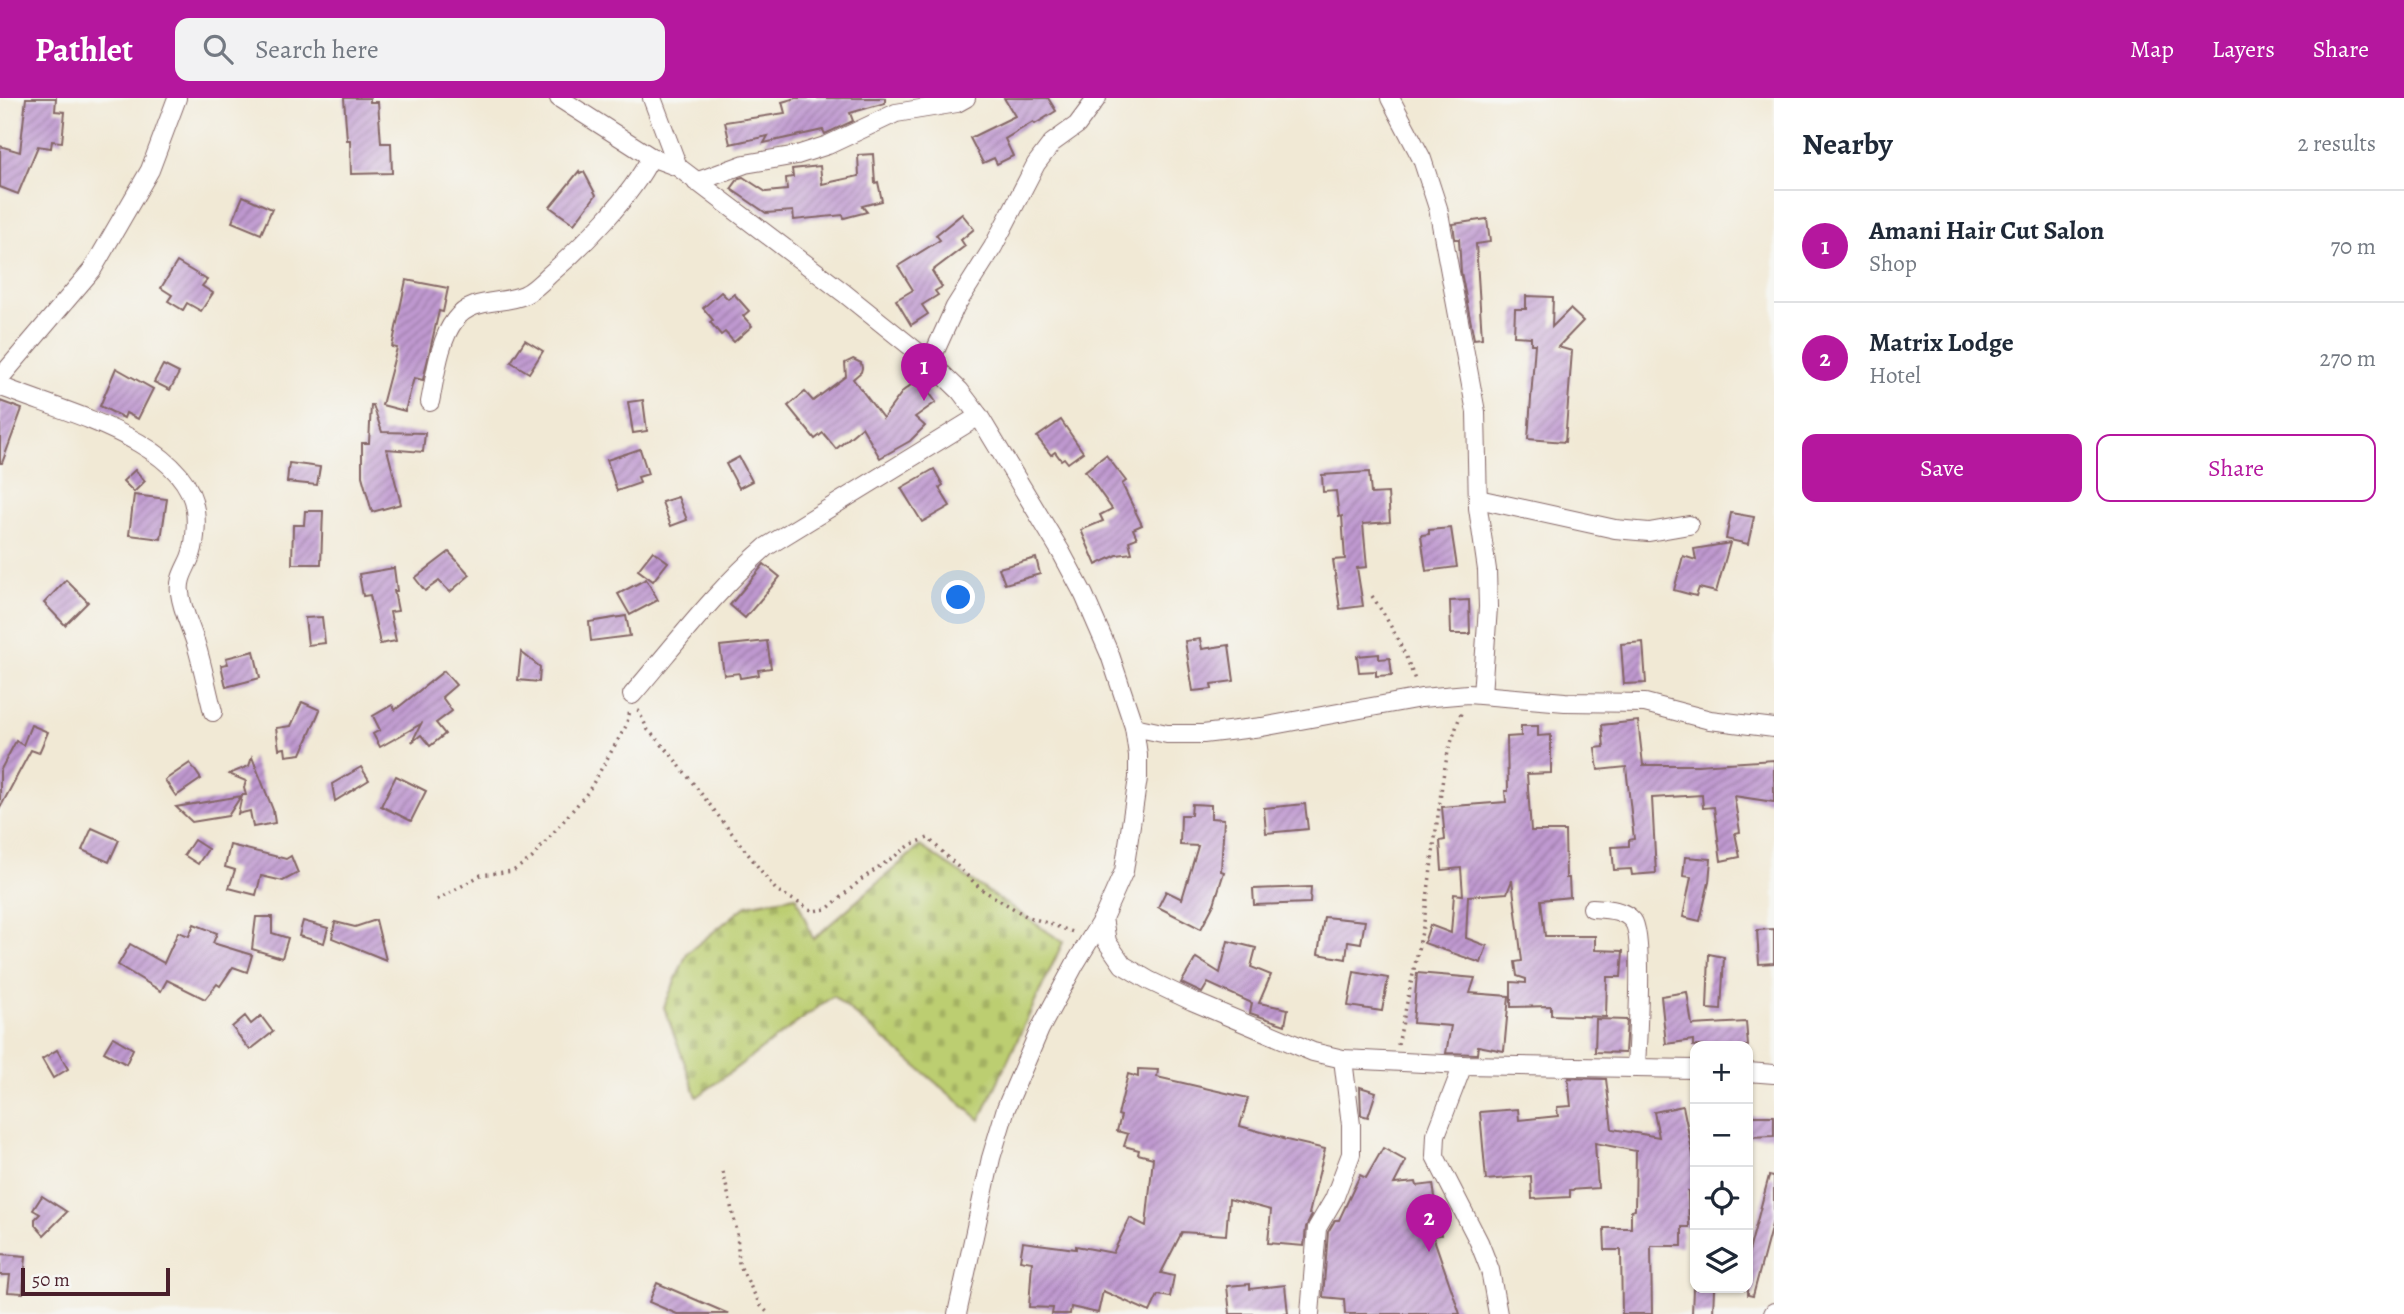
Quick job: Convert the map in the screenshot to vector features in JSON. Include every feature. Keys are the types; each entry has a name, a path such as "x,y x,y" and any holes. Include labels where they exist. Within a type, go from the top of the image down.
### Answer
{"street":[{"path":"0,376 92,270 150,170 177,98"},
{"path":"559,98 651,157 678,167 844,293 930,362 960,391 979,416 1062,552 1110,655 1134,727 1138,778 1124,871 1103,918 1041,1029 1006,1108 991,1158 957,1314"},
{"path":"652,98 678,167"},
{"path":"696,182 745,163 797,155 828,145 896,113 957,103 966,98"},
{"path":"930,362 956,307 993,247 1035,164 1052,144 1077,125 1097,98"},
{"path":"1390,98 1422,159 1438,208 1476,412 1478,499 1487,570 1488,607 1475,695"},
{"path":"430,402 439,359 455,319 481,303 511,300 527,294 577,251 642,174 651,157"},
{"path":"0,386 119,432 168,463 188,489 195,510 194,534 191,555 180,579 180,593 202,663 213,712"},
{"path":"632,695 702,611 742,568 766,547 979,416"},
{"path":"1478,499 1615,529 1649,532 1689,525"},
{"path":"1134,727 1167,734 1203,734 1262,727 1421,698 1475,695 1565,702 1645,703 1710,720 1774,728"},
{"path":"1592,908 1622,913 1633,921 1637,931 1636,1067"},
{"path":"1103,918 1107,942 1123,965 1150,981 1313,1052 1343,1059 1395,1062 1690,1069"},
{"path":"1310,1314 1317,1228 1334,1199 1351,1154 1351,1125 1343,1059"},
{"path":"1463,1065 1436,1135 1435,1156 1479,1242 1490,1270 1498,1314"},
{"path":"1753,1072 1774,1074"}],"path":[{"path":"1372,597 1405,652 1421,698"},
{"path":"437,900 481,876 513,870 532,858 588,792 626,726 632,695"},
{"path":"632,695 648,730 691,779 776,890 795,902 813,911 827,909 862,879 912,844 928,838 982,889 1026,916 1091,938"},
{"path":"1395,1062 1424,922 1446,764 1475,695"},
{"path":"723,1172 737,1232 739,1264 760,1304 769,1314"}],"green space":[{"path":"920,846 1063,942 980,1120 833,996 697,1097 664,1007 687,953 747,905 796,896 813,939"}],"building":[{"path":"26,98 56,98 55,111 65,112 62,142 52,141 51,148 38,146 18,194 0,187 0,146 20,152"},
{"path":"344,98 370,98 370,102 378,102 381,143 391,143 392,173 351,174 350,140 347,140"},
{"path":"796,98 885,98 885,103 850,113 853,121 825,134 823,130 764,143 768,136 730,144 725,122 785,113 782,102"},
{"path":"1004,98 1048,98 1056,111 1005,139 1013,156 997,164 994,158 983,163 970,138 1015,116"},
{"path":"873,154 875,183 878,182 882,201 862,206 867,212 844,218 843,215 794,220 793,211 766,213 731,189 739,178 743,177 766,192 787,190 786,178 793,177 792,169 820,166 822,184 859,176 858,155"},
{"path":"579,171 580,174 584,172 596,195 574,224 550,207"},
{"path":"243,196 272,209 261,234 232,222"},
{"path":"962,214 974,229 961,240 965,246 932,271 942,287 935,291 938,295 922,305 928,314 911,325 896,300 913,290 898,266 940,240 936,235"},
{"path":"1487,219 1490,242 1476,244 1482,338 1474,339 1461,272 1459,239 1455,239 1453,224"},
{"path":"177,262 207,280 202,286 213,293 201,311 187,303 183,310 168,301 172,295 161,288"},
{"path":"406,280 448,288 443,312 439,311 423,380 414,378 405,411 382,405 397,348 392,347"},
{"path":"721,292 728,299 734,294 749,311 743,316 752,326 734,342 725,332 721,335 703,308"},
{"path":"1526,296 1553,297 1552,327 1570,309 1583,321 1558,347 1572,351 1565,442 1528,439 1535,344 1531,344 1531,337 1514,336 1515,309 1526,309"},
{"path":"525,340 543,351 529,373 511,362"},
{"path":"853,359 861,363 862,368 853,379 883,418 903,391 919,379 936,402 915,417 925,426 910,441 880,458 862,427 836,449 823,433 815,439 788,406 805,392 813,401 846,376 845,363"},
{"path":"163,365 179,373 170,390 154,382"},
{"path":"116,368 153,389 138,419 126,413 124,418 100,406"},
{"path":"643,400 647,431 633,433 628,402"},
{"path":"0,401 22,409 2,463 0,463"},
{"path":"371,405 382,432 425,433 423,452 387,449 401,504 372,512 362,476 362,443 369,443"},
{"path":"1061,420 1083,452 1068,463 1064,458 1061,460 1055,452 1051,455 1037,437"},
{"path":"640,449 648,474 638,477 640,483 617,491 607,460"},
{"path":"1106,455 1126,481 1122,484 1142,525 1133,529 1137,538 1129,541 1132,553 1117,555 1096,565 1081,530 1103,521 1100,515 1112,509 1085,471"},
{"path":"739,457 752,481 739,488 726,464"},
{"path":"289,463 320,467 317,485 287,482"},
{"path":"934,469 943,485 939,488 950,506 922,522 901,488"},
{"path":"135,470 145,481 134,492 123,481"},
{"path":"1369,472 1371,494 1388,493 1390,522 1363,524 1367,567 1357,568 1363,606 1340,609 1333,560 1345,559 1342,516 1339,517 1336,491 1323,492 1322,475"},
{"path":"134,495 167,499 161,539 129,535"},
{"path":"678,497 687,520 671,526 662,502"},
{"path":"305,511 323,511 321,564 292,564 293,525 304,525"},
{"path":"1731,513 1754,517 1748,544 1726,539"},
{"path":"1451,528 1457,567 1426,571 1421,535 1429,534 1429,530"},
{"path":"1730,543 1716,592 1699,588 1696,596 1674,590 1683,556 1696,560 1694,549"},
{"path":"653,551 668,562 653,581 638,570"},
{"path":"449,552 470,575 450,592 439,581 425,591 415,578"},
{"path":"1036,558 1040,574 1005,584 999,568"},
{"path":"764,564 780,577 745,618 730,605"},
{"path":"394,568 397,591 394,591 398,611 390,612 396,641 380,644 370,595 363,596 359,574"},
{"path":"646,579 658,600 630,615 618,594"},
{"path":"66,580 88,602 65,625 44,603"},
{"path":"1469,600 1470,634 1451,634 1450,601"},
{"path":"626,616 630,636 591,641 589,622"},
{"path":"322,617 325,643 308,645 305,618"},
{"path":"1200,639 1202,649 1229,645 1234,681 1211,684 1212,689 1193,691 1185,641"},
{"path":"767,641 771,668 758,670 759,675 740,678 739,673 724,675 720,646"},
{"path":"1643,642 1646,683 1624,684 1621,644"},
{"path":"254,651 260,678 226,687 221,665 228,664 226,658"},
{"path":"521,652 540,667 539,682 518,680"},
{"path":"1379,654 1379,659 1390,658 1392,675 1376,676 1376,671 1359,672 1357,656"},
{"path":"444,671 456,685 442,697 452,711 436,723 445,734 430,746 421,735 412,742 421,724 380,747 373,734 380,730 373,716 392,705 395,710"},
{"path":"302,702 320,710 301,754 286,756 285,748 279,749 276,728 291,726"},
{"path":"1638,721 1643,765 1774,760 1774,802 1734,796 1740,832 1735,833 1740,857 1721,861 1714,807 1703,808 1702,795 1652,798 1656,873 1632,875 1631,869 1614,870 1612,847 1629,846 1629,840 1634,839 1626,767 1598,770 1595,748 1604,747 1602,725"},
{"path":"31,725 48,732 39,753 31,750 0,808 0,771 16,741 23,745"},
{"path":"1521,726 1538,726 1538,736 1551,735 1551,773 1527,774 1531,831 1565,831 1566,878 1569,878 1570,897 1541,900 1545,936 1595,936 1595,950 1623,951 1621,977 1607,977 1606,1017 1551,1015 1551,1006 1511,1007 1511,982 1526,983 1526,979 1517,976 1515,962 1522,961 1512,880 1507,893 1468,896 1466,938 1487,946 1481,963 1424,943 1430,925 1451,933 1454,894 1463,895 1461,868 1442,870 1440,841 1445,840 1442,807 1506,802 1507,737 1521,736"},
{"path":"252,757 273,810 275,823 253,827 250,811 238,814 242,795 246,795 246,781 229,774 249,766"},
{"path":"190,763 201,779 176,796 165,780"},
{"path":"361,767 369,780 335,801 332,784"},
{"path":"396,776 426,791 411,821 381,806"},
{"path":"241,796 228,816 192,822 176,807"},
{"path":"1192,804 1211,805 1211,818 1224,819 1221,871 1224,872 1214,904 1201,929 1158,907 1166,891 1182,899 1198,846 1180,845 1181,815 1191,815"},
{"path":"1305,804 1308,829 1266,833 1264,808"},
{"path":"92,828 119,840 109,862 82,850"},
{"path":"194,840 208,849 198,864 184,855"},
{"path":"230,845 286,859 291,856 298,873 283,881 261,876 256,895 229,888 235,870 225,867"},
{"path":"1685,857 1711,859 1700,921 1683,917 1691,877 1683,876"},
{"path":"1311,887 1310,903 1254,905 1253,889"},
{"path":"256,917 272,917 272,933 288,938 282,958 252,949"},
{"path":"1324,917 1365,921 1361,943 1348,941 1346,959 1318,954"},
{"path":"376,920 386,960 332,938 335,922 355,927"},
{"path":"303,921 328,928 324,943 299,936"},
{"path":"194,924 217,933 213,943 252,955 247,972 233,967 220,986 217,984 205,999 167,980 161,991 118,965 130,944 164,963 178,932 189,936"},
{"path":"1774,929 1774,963 1759,964 1757,930"},
{"path":"1228,941 1256,948 1251,967 1271,975 1259,1003 1288,1009 1285,1025 1250,1013 1252,1003 1208,983 1202,993 1181,983 1196,958 1220,973"},
{"path":"1709,954 1724,957 1721,1010 1707,1009"},
{"path":"1354,972 1388,978 1382,1011 1348,1006"},
{"path":"1417,973 1475,978 1470,993 1509,996 1504,1051 1478,1046 1477,1054 1446,1053 1451,1026 1413,1023"},
{"path":"1687,992 1692,1025 1746,1022 1748,1041 1693,1040 1666,1044 1661,996"},
{"path":"245,1016 251,1024 261,1016 273,1032 250,1050 232,1027"},
{"path":"1596,1019 1627,1020 1625,1053 1595,1052"},
{"path":"113,1037 133,1049 126,1064 104,1052"},
{"path":"57,1050 68,1069 53,1078 42,1059"},
{"path":"1138,1069 1158,1070 1157,1077 1248,1098 1240,1126 1325,1149 1304,1246 1268,1243 1271,1210 1229,1199 1226,1235 1182,1232 1161,1273 1174,1276 1170,1297 1158,1295 1150,1312 1103,1291 1098,1313 1071,1307 1070,1314 1052,1314 1053,1308 1029,1307 1032,1262 1020,1260 1023,1242 1076,1249 1076,1246 1113,1253 1130,1218 1146,1226 1153,1158 1124,1146 1128,1134 1117,1131 1128,1074 1138,1077"},
{"path":"1568,1078 1606,1079 1612,1129 1659,1137 1654,1112 1683,1106 1690,1140 1689,1227 1682,1227 1682,1246 1651,1246 1652,1314 1622,1314 1621,1250 1605,1250 1604,1228 1631,1228 1631,1211 1635,1210 1636,1151 1595,1143 1598,1188 1570,1190 1570,1197 1532,1199 1531,1176 1486,1180 1480,1112 1518,1109 1519,1120 1558,1116 1557,1107 1571,1106"},
{"path":"1360,1087 1376,1092 1368,1117 1361,1115"},
{"path":"1753,1116 1774,1116 1774,1136 1753,1137"},
{"path":"1383,1148 1406,1161 1394,1184 1433,1184 1441,1235 1433,1236 1460,1314 1345,1314 1344,1299 1323,1297 1328,1232 1335,1220 1339,1220 1360,1175 1366,1178"},
{"path":"1769,1176 1774,1177 1774,1217 1753,1296 1748,1293 1753,1293 1753,1236"},
{"path":"42,1196 67,1212 44,1235 35,1225 35,1219 40,1214 33,1210"},
{"path":"0,1254 26,1256 23,1293 8,1292 10,1275 0,1275"},
{"path":"657,1283 729,1314 677,1314 649,1302"},
{"path":"1250,1284 1250,1289 1285,1285 1288,1314 1230,1314 1227,1286"},
{"path":"1693,1293 1714,1293 1713,1314 1692,1314"}],"place":[{"name":"Amani Hair Cut Salon","path":"924,401"},
{"name":"Matrix Lodge","path":"1429,1252"}]}
